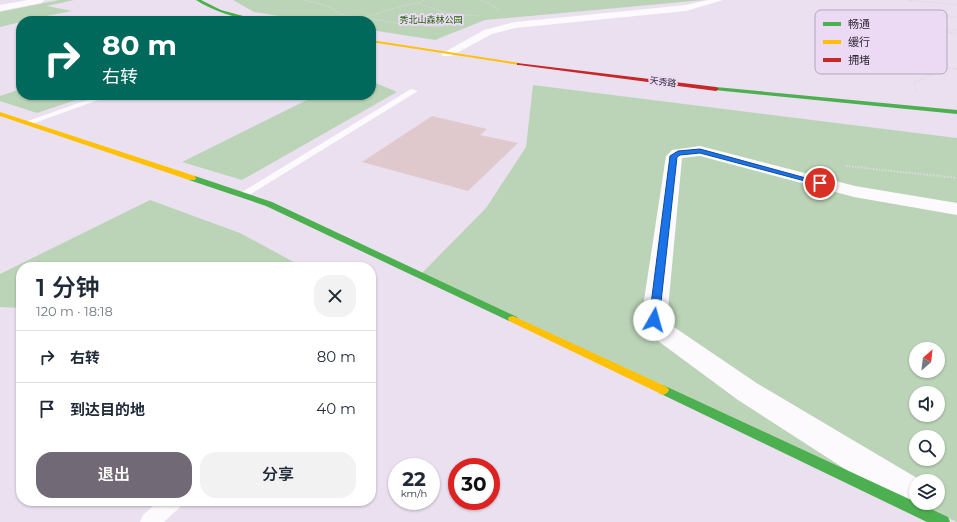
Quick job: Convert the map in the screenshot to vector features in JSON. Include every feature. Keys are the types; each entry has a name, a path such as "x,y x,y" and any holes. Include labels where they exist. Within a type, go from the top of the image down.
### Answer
{"main road":[{"path":"198,0 206,6 235,16"},
{"name":"天秀路","path":"376,42 447,54 782,96 957,112"},
{"path":"0,114 269,204 943,522"}],"street":[{"path":"0,8 41,0"},
{"path":"447,54 488,32 515,25 686,8 719,0"},
{"path":"909,492 748,392 659,329 654,320 674,156 678,153 700,151 854,191 957,209"},
{"path":"938,510 957,522"}],"lane":[{"path":"242,195 414,91"},
{"path":"26,123 93,100"},
{"path":"150,522 168,506"}],"path":[{"path":"305,0 330,7 340,14 352,16"},
{"path":"372,16 424,0"},
{"path":"481,0 501,10"},
{"path":"907,0 957,5"},
{"path":"417,3 447,13 486,16"},
{"path":"947,16 957,17"},
{"path":"376,20 426,27 465,24"},
{"path":"947,29 957,30"},
{"path":"947,32 957,34"}],"green space":[{"path":"59,0 74,0 47,6 72,11 46,16 16,16 16,23 0,27 0,12"},
{"name":"秀北山森林公园","path":"233,0 704,0 485,20 435,40 376,31 376,16 280,16 254,12"},
{"path":"376,83 397,92 242,180 182,162 307,100 376,100"},
{"path":"533,85 957,138 957,522 931,510 945,510 945,474 909,474 909,500 421,274 486,208 526,147"},
{"path":"16,91 16,100 76,100 37,113 0,101 0,96"},
{"path":"150,200 240,233 294,262 24,262"},
{"path":"16,266 16,308 0,307 0,274"}],"building":[{"path":"432,116 487,129 480,135 518,143 468,191 362,162"}],"traffic: fast":[{"path":"198,0 220,11 240,16"},
{"path":"716,89 957,112"},
{"path":"192,178 269,204 513,319"},
{"path":"663,390 943,522"}],"traffic: slow":[{"path":"376,42 519,64"},
{"path":"0,114 192,178"},
{"path":"513,319 663,390"}],"traffic: jam":[{"path":"519,64 716,89"}],"route":[{"path":"654,320 674,156 678,153 687,151 700,151 820,183"}]}
